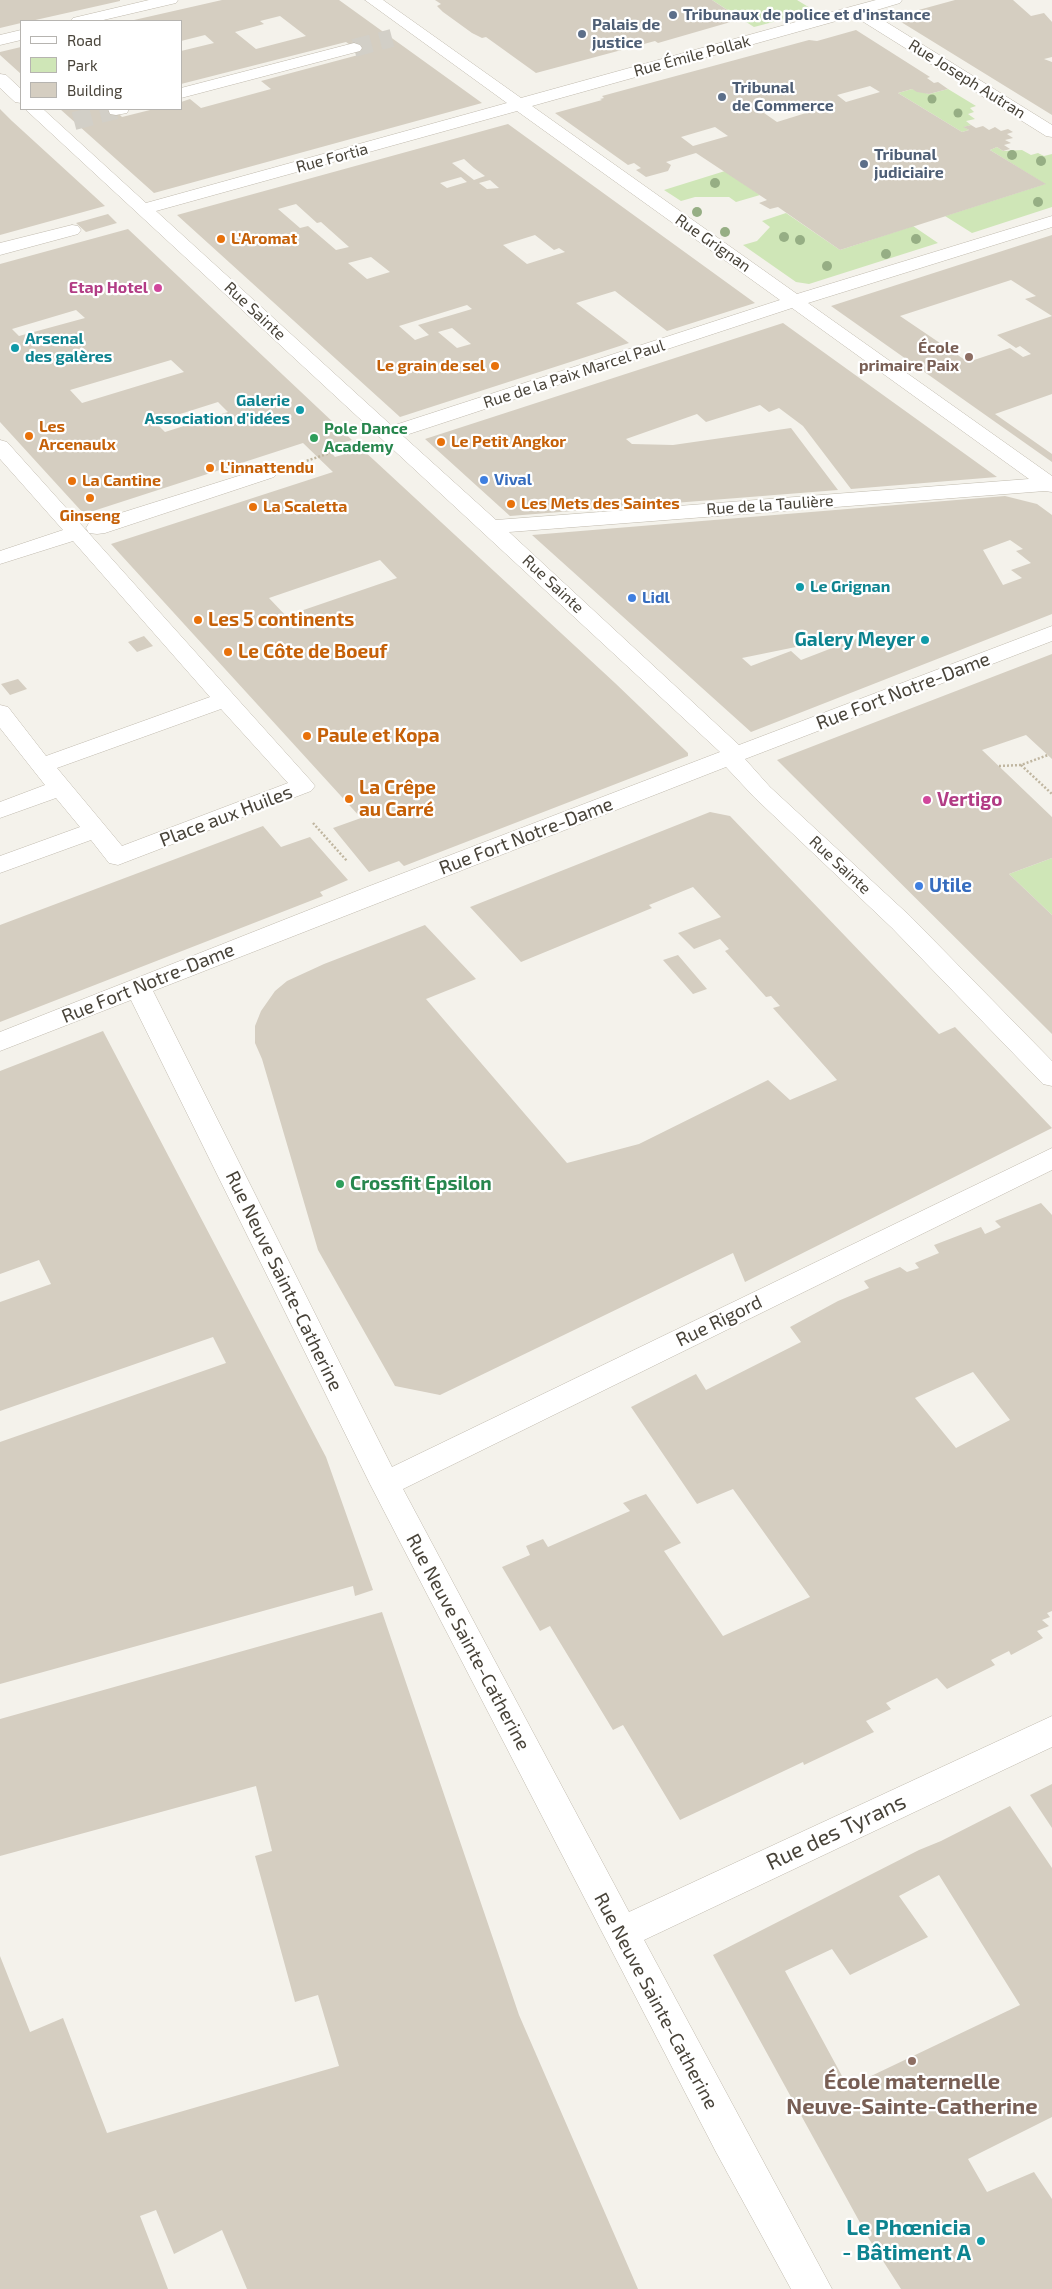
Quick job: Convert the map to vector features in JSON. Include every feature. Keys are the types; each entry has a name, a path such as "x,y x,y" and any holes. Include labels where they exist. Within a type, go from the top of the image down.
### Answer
{"street":[{"path":"83,20 170,0"},
{"name":"Rue Grignan","path":"373,0 409,34 519,105 1051,485"},
{"name":"Rue Émile Pollak","path":"519,105 894,0"},
{"name":"Rue Joseph Autran","path":"856,10 1052,132"},
{"path":"0,40 20,35"},
{"path":"182,93 354,48"},
{"path":"0,79 20,97"},
{"name":"Rue Fortia","path":"144,209 482,117 519,105"},
{"name":"Rue Sainte","path":"34,110 491,527 729,748 733,752 731,758 762,792 901,922 1052,1077"},
{"path":"53,126 74,121"},
{"name":"Rue de la Paix Marcel Paul","path":"389,434 1052,221"},
{"path":"0,249 72,230"},
{"path":"0,446 87,531 225,700 43,765"},
{"path":"0,558 267,473"},
{"name":"Rue de la Taulière","path":"491,527 1051,485"},
{"name":"Rue Fort Notre-Dame","path":"0,1042 376,893 1052,633"},
{"name":"Place aux Huiles","path":"0,712 118,857 303,786 225,700"},
{"path":"0,810 61,788"},
{"path":"0,865 95,830"},
{"name":"Rue Neuve Sainte-Catherine","path":"138,987 385,1484 620,1934 729,2139 812,2289"},
{"name":"Rue Rigord","path":"385,1484 1052,1158"},
{"name":"Rue des Tyrans","path":"620,1934 1052,1731"}],"path":[{"path":"267,473 389,434"},
{"path":"999,766 1021,765 1048,755"},
{"path":"1021,765 1052,794"},
{"path":"286,793 376,893"}],"green space":[{"path":"712,0 797,0 815,11 754,27"},
{"path":"912,89 929,94 948,89 976,106 970,108 974,112 968,114 975,119 966,121 971,125 964,127 969,130 962,132 898,93"},
{"path":"997,147 1003,151 1022,150 1031,155 1038,153 1044,156 1052,154 1052,207 972,233 945,216 1045,184 990,150"},
{"path":"725,171 760,195 736,202 729,197 695,197 681,201 664,190"},
{"path":"786,213 840,250 913,226 938,243 809,284 796,282 743,245 757,241 770,227 762,221"},
{"path":"1052,858 1052,915 1009,874"}],"building":[{"path":"0,0 120,0 35,20 20,20 20,23 0,28"},
{"path":"222,0 339,0 482,103 154,193 61,110 115,110 122,117 150,110 182,110 182,102 190,99 201,108 271,89 261,81 362,54 346,42 182,84 182,51 214,43 205,35 182,41 182,20 134,20","holes":["280,16 306,36 256,49 235,32 264,24 260,21"]},
{"name":"Palais de justice","path":"435,0 712,0 741,19 658,43 655,41 536,73 486,37 482,38 472,33 443,12 437,6 441,4"},
{"path":"955,0 1013,0 1031,16 1044,13 1052,22 1052,57 1044,59 1052,62 1052,115 893,17"},
{"path":"856,30 930,77 927,78 934,83 938,82 948,89 929,94 912,89 898,93 962,132 969,130 963,127 971,125 976,128 983,126 989,130 995,127 1001,131 1008,129 1013,132 1007,134 1013,138 1005,140 1011,143 1004,145 1010,149 1003,151 997,147 990,150 1046,184 840,250 778,207 770,209 759,203 767,200 696,153 666,162 671,165 668,171 646,177 636,170 641,168 634,163 628,165 555,113 602,100 600,99 604,98 602,96 809,40 817,41","holes":["870,86 880,92 846,102 837,95","794,105 806,113 777,122 764,113","715,127 728,136 693,146 681,137"]},
{"path":"20,47 20,73 0,55 0,52"},
{"path":"0,109 12,121 105,206 0,235"},
{"path":"508,124 755,303 667,331 615,291 576,303 629,343 400,417 177,215","holes":["464,159 485,176 474,180 452,163","461,177 467,182 447,188 440,183","490,180 499,188 487,189 479,183","296,204 317,223 321,222 349,247 336,250 308,226 300,228 278,209","535,235 554,250 559,248 565,252 527,264 503,245","371,257 390,272 367,279 348,263","467,305 472,309 418,325 429,335 415,340 399,326","452,328 471,344 457,348 438,332"]},
{"path":"108,214 117,223 86,232 76,223"},
{"path":"128,229 352,440 327,448 335,457 362,449 615,683 688,753 688,756 404,866 399,861 369,872 333,828 361,818 111,544 333,472 303,443 84,514 0,422 0,264","holes":["76,310 85,318 19,336 12,329","171,360 184,372 82,403 70,390","218,402 228,412 165,432 155,422","380,560 397,578 286,616 269,598"]},
{"name":"École primaire Paix","path":"1052,235 1052,316 1052,394 995,414 1052,454 1052,462 831,306","holes":["1011,280 1036,296 1025,299 1052,316 997,335 1016,348 1020,346 1031,354 1023,357 1010,348 968,362 900,316"]},
{"path":"783,323 997,477 851,489 803,426 779,408 769,412 760,405 706,422 697,414 626,439 632,444 673,445 791,428 838,490 510,516 425,439"},
{"name":"Le Grignan","path":"1005,496 1037,504 1052,515 1052,614 751,732 532,535","holes":["1010,540 1023,549 1016,551 1031,563 1011,570 1022,578 1003,585 983,550","879,630 801,660 791,651 751,666 742,658"]},
{"path":"144,636 153,646 137,652 128,642"},
{"path":"1052,654 1052,759 1026,735 982,750 1052,817 1052,858 1009,874 1052,915 1052,1034 777,760"},
{"path":"18,679 27,689 10,695 1,684"},
{"path":"710,812 730,816 939,1034 955,1027 1052,1128 745,1282 733,1253 440,1395 395,1386 318,1250 262,1059 255,1043 255,1026 261,1011 275,991 287,981 324,964 425,925 476,979 426,999 567,1163 639,1144 768,1080 790,1100 837,1080 773,1008 780,1006 771,996 766,997 725,951 729,949 720,939 694,949 678,933 721,917 693,887 649,905 652,908 521,962 470,907"},
{"path":"263,826 281,847 310,837 348,880 320,892 323,896 0,1022 0,925"},
{"path":"678,955 707,989 693,994 663,960"},
{"path":"103,1031 326,1457 373,1590 355,1596 353,1586 0,1684 0,1442 226,1363 213,1337 0,1411 0,1302 51,1284 39,1260 0,1274 0,1071"},
{"path":"1041,1203 1052,1215 1052,1611 1047,1613 1050,1617 1042,1620 1049,1626 1037,1631 1043,1638 1011,1655 1009,1651 991,1660 995,1665 947,1689 937,1678 886,1703 891,1709 866,1721 874,1732 804,1765 803,1762 680,1820 623,1725 613,1730 550,1626 540,1631 502,1567 530,1555 526,1546 543,1539 548,1547 630,1511 623,1503 646,1494 681,1543 664,1551 723,1636 810,1597 733,1489 697,1504 631,1407 696,1374 706,1390 801,1342 790,1327 838,1301 869,1288 864,1281 900,1267 907,1272 919,1268 915,1263 939,1253 934,1245 981,1227 985,1234 1001,1227 995,1221","holes":["973,1372 1010,1420 956,1448 915,1398"]},
{"path":"382,1612 519,2015 638,2289 247,2289 222,2230 174,2254 156,2210 140,2216 168,2289 0,2289 0,1956 30,2032 63,2018 107,2133 339,2066 318,1995 295,2002 255,1856 272,1851 256,1786 0,1856 0,1719"},
{"path":"1052,1784 1052,1828 1030,1795"},
{"name":"École maternelle Neuve-Sainte-Catherine","path":"1010,1806 1052,1868 1052,2117 968,2159 987,2192 1034,2172 1052,2199 1052,2289 901,2289 869,2239 713,1955 919,1850","holes":["939,1875 1020,2005 848,2087 785,1971 832,1949 850,1975 928,1937 899,1896"]}],"tunnel":[{"path":"354,48 392,38"},
{"path":"74,121 116,110"}],"place":[{"name":"Tribunaux de police et d'instance","path":"673,15"},
{"name":"Palais de justice","path":"582,34"},
{"name":"Tribunal de Commerce","path":"722,97"},
{"name":"Tribunal judiciaire","path":"864,164"},
{"name":"L'Aromat","path":"221,239"},
{"name":"Etap Hotel","path":"158,288"},
{"name":"Arsenal des galères","path":"15,348"},
{"name":"École primaire Paix","path":"969,357"},
{"name":"Le grain de sel","path":"495,366"},
{"name":"Galerie Association d'idées","path":"300,410"},
{"name":"Les Arcenaulx","path":"29,436"},
{"name":"Pole Dance Academy","path":"314,438"},
{"name":"Le Petit Angkor","path":"441,442"},
{"name":"L'innattendu","path":"210,468"},
{"name":"Vival","path":"484,480"},
{"name":"La Cantine","path":"72,481"},
{"name":"Ginseng","path":"90,498"},
{"name":"Les Mets des Saintes","path":"511,504"},
{"name":"La Scaletta","path":"253,507"},
{"name":"Le Grignan","path":"800,587"},
{"name":"Lidl","path":"632,598"},
{"name":"Les 5 continents","path":"198,620"},
{"name":"Galery Meyer","path":"925,640"},
{"name":"Le Côte de Boeuf","path":"228,652"},
{"name":"Paule et Kopa","path":"307,736"},
{"name":"La Crêpe au Carré","path":"349,799"},
{"name":"Vertigo","path":"927,800"},
{"name":"Utile","path":"919,886"},
{"name":"Crossfit Epsilon","path":"340,1184"},
{"name":"École maternelle Neuve-Sainte-Catherine","path":"912,2061"},
{"name":"Le Phœnicia - Bâtiment A","path":"981,2241"}]}
